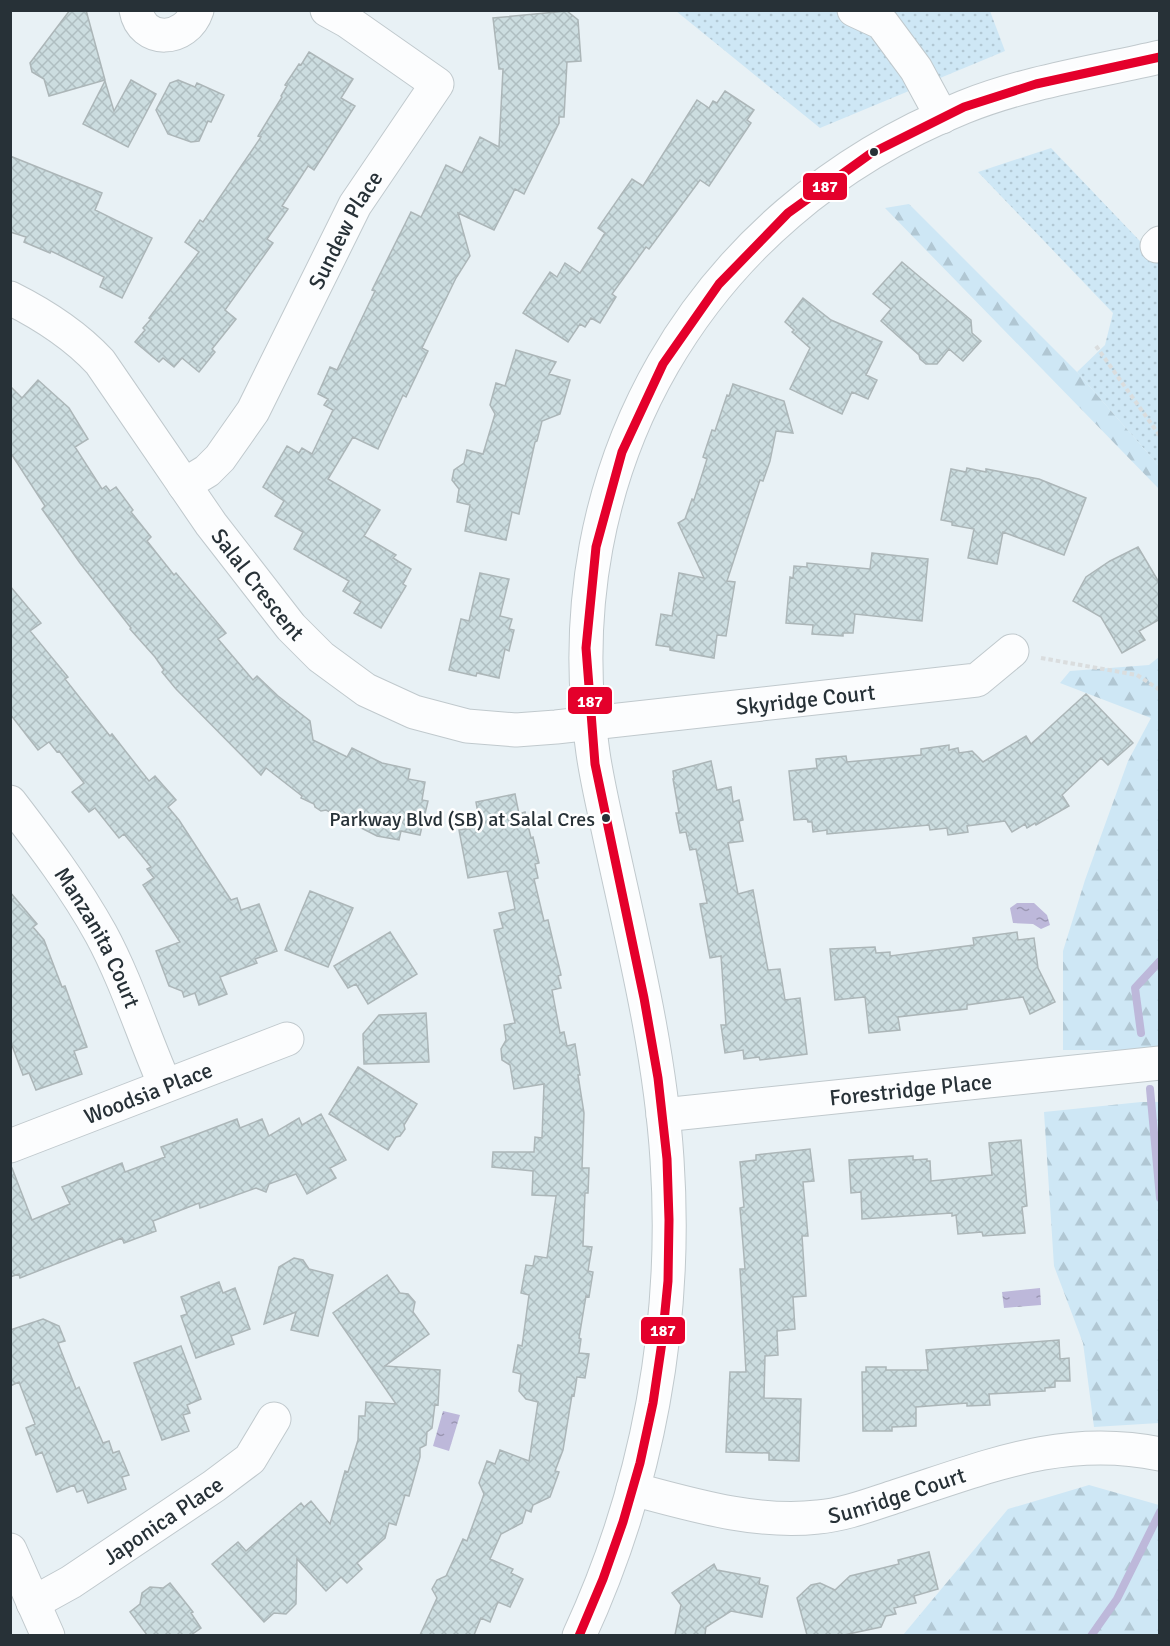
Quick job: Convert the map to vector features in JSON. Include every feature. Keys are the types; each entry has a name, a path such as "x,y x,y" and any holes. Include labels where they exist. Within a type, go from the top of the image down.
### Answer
{"street":[{"path":"136,10 142,24 150,31 160,35 180,33 188,27 197,10"},
{"name":"Sundew Place","path":"184,485 207,471 220,458 253,411 355,205 437,84 347,21 327,10"},
{"path":"854,10 882,23 916,69 942,117"},
{"path":"579,1635 610,1559 633,1489 656,1385 666,1307 669,1192 663,1115 646,1007 593,754 586,667 586,623 598,536 605,505 625,444 649,391 672,350 716,286 749,250 812,192 879,148 942,117 1003,94 1160,57"},
{"name":"Salal Crescent","path":"10,298 37,311 64,329 100,362 211,524 291,627 321,657 366,690 414,712 467,726 516,730 590,723"},
{"name":"Skyridge Court","path":"590,723 977,680 1012,651"},
{"name":"Manzanita Court","path":"10,802 63,872 101,935 121,977 165,1085"},
{"name":"Woodsia Place","path":"10,1146 287,1039"},
{"name":"Forestridge Place","path":"663,1115 1160,1064"},
{"name":"Japonica Place","path":"33,1603 71,1582 232,1473 250,1459 274,1419"},
{"name":"Sunridge Court","path":"633,1489 700,1507 766,1517 818,1517 866,1506 1025,1455 1062,1449 1108,1447 1160,1454"},
{"path":"10,1550 48,1635"}],"path":[{"path":"1096,346 1160,436"},
{"path":"1012,651 1048,660 1137,675 1160,690"}],"green space":[{"path":"676,11 990,11 1005,51 820,128"},
{"path":"1051,148 1159,261 1159,466 1077,372 1105,345 1113,313 978,172"},
{"path":"909,204 1077,372 1159,466 1159,489 885,208"},
{"path":"1159,657 1159,1050 1063,1050 1063,951 1085,880 1128,761 1151,718 1060,683 1070,671 1149,665"},
{"path":"1159,1102 1159,1423 1094,1427 1083,1343 1054,1266 1044,1112"},
{"path":"1089,1485 1159,1505 1159,1635 903,1635 1008,1509"}],"water":[{"path":"1017,903 1034,903 1047,915 1050,925 1041,929 1033,924 1013,923 1010,908"},
{"path":"1040,1288 1041,1305 1004,1308 1002,1292"},
{"path":"443,1411 460,1415 449,1451 433,1446"}],"building":[{"path":"70,10 86,10 105,80 49,96 44,79 32,72 30,63"},
{"path":"567,11 578,20 581,61 567,62 564,117 559,117 559,123 524,194 515,189 494,230 458,213 470,256 456,278 422,348 428,351 406,397 403,395 378,449 353,437 328,479 380,510 364,536 396,555 393,558 411,569 403,584 406,586 381,628 354,613 361,602 343,591 349,581 294,549 303,532 275,516 284,501 263,487 287,446 299,453 302,448 312,454 333,410 324,405 328,399 318,394 330,367 337,370 375,291 372,290 411,212 421,217 446,165 462,173 480,137 499,147 503,69 499,69 493,18"},
{"path":"309,52 353,79 341,98 355,106 314,170 308,166 282,206 288,209 267,239 273,243 225,310 236,319 212,349 215,352 199,372 182,358 174,367 163,358 159,362 135,342 145,330 143,328 151,319 149,318 199,252 185,242 200,220 203,222 261,137 258,136 282,97 287,86 285,85"},
{"path":"131,80 156,94 128,147 83,124 105,81 114,111"},
{"path":"178,80 195,87 197,83 224,95 199,141 191,142 168,134 156,110 170,83"},
{"path":"725,91 754,110 747,120 751,123 709,186 700,180 649,249 646,247 612,294 616,297 600,323 591,318 585,327 580,324 568,342 523,313 550,272 557,277 565,263 580,273 605,233 598,228 632,179 643,186 697,100 709,108 713,101 717,103"},
{"path":"10,156 102,193 95,210 152,238 122,298 100,287 104,277 51,251 50,253 24,242 26,237 10,232"},
{"path":"902,262 971,320 972,333 981,341 963,361 949,349 937,364 926,364 881,321 891,309 873,294"},
{"path":"803,298 831,320 882,342 866,375 877,380 868,399 852,392 842,414 790,389 810,348 792,332 794,330 785,322"},
{"path":"516,350 556,362 549,374 570,380 560,414 542,421 519,514 512,512 506,540 465,531 470,505 457,502 459,489 452,480 454,470 464,463 467,450 483,454 495,414 490,405 496,383 505,386"},
{"path":"38,380 69,408 88,439 75,447 102,489 106,486 110,491 116,487 133,510 131,512 151,537 147,541 226,633 218,639 253,680 257,676 310,721 313,740 347,757 352,748 382,763 410,769 408,779 425,782 422,800 428,801 420,835 401,831 399,840 377,836 326,810 321,811 314,804 301,798 302,796 266,768 261,775 176,689 162,672 164,670 155,657 130,629 42,509 45,506 10,452 10,386 22,398"},
{"path":"733,384 784,401 793,433 776,431 770,461 763,481 760,480 727,581 735,582 726,636 717,635 714,658 670,650 670,647 656,645 661,614 672,616 679,573 704,578 678,523 685,519 692,499 694,500 707,459 703,457 712,430 715,431"},
{"path":"967,468 986,472 986,469 1039,479 1086,498 1064,555 1003,532 997,564 968,558 974,529 952,525 952,522 941,520 951,469 966,472"},
{"path":"1138,547 1160,584 1160,619 1139,631 1145,640 1122,653 1101,617 1073,601 1086,577 1110,561"},
{"path":"872,553 928,559 922,621 855,614 853,633 843,633 843,636 812,634 813,625 786,623 790,577 793,578 794,566 807,567 807,563 870,569"},
{"path":"480,573 509,579 500,616 512,619 509,629 514,630 509,651 505,649 499,678 449,670 461,619 469,621"},
{"path":"10,586 41,623 30,631 68,677 65,679 149,781 155,776 176,800 168,807 179,820 231,900 237,898 241,910 259,904 277,951 255,959 257,963 220,977 227,994 199,1005 195,993 184,997 182,991 169,986 156,951 180,942 143,885 154,878 147,869 151,867 124,834 119,838 95,808 89,812 72,792 84,783 59,751 57,752 49,742 38,750 10,714"},
{"path":"1086,694 1133,743 1108,765 1101,758 1062,795 1069,806 1036,825 1035,823 1027,828 1025,824 1012,832 1005,821 967,826 968,832 948,835 947,828 930,830 929,825 827,834 827,830 813,832 812,822 808,822 807,819 794,820 789,771 817,768 816,759 846,756 847,762 921,755 921,749 949,745 949,750 958,748 959,753 972,751 983,762 1026,736 1031,744"},
{"path":"711,761 717,790 731,787 733,802 739,800 743,820 739,821 743,841 728,843 738,894 753,890 768,970 780,969 785,1000 800,998 807,1054 760,1060 759,1057 744,1059 743,1050 725,1053 721,1025 726,1025 721,956 710,958 700,904 707,903 696,849 690,850 686,832 680,833 673,779 673,771"},
{"path":"515,794 519,814 525,812 531,838 533,837 539,863 535,864 538,878 534,879 544,921 548,920 561,975 558,976 561,988 552,990 560,1033 564,1032 567,1046 575,1044 580,1075 578,1075 584,1113 582,1168 589,1168 588,1193 585,1193 583,1246 592,1247 588,1271 593,1272 589,1297 586,1296 579,1338 581,1339 579,1353 589,1354 585,1378 577,1377 574,1396 572,1395 563,1450 555,1471 559,1472 550,1497 533,1505 531,1512 526,1510 522,1523 501,1534 490,1559 513,1569 511,1573 523,1579 510,1607 498,1602 490,1622 481,1618 474,1635 420,1635 437,1598 432,1589 437,1580 446,1576 463,1539 467,1541 484,1494 479,1483 487,1461 495,1464 500,1450 529,1461 538,1402 526,1399 519,1391 521,1374 513,1372 518,1345 522,1346 529,1295 521,1293 526,1265 533,1266 535,1256 547,1258 556,1196 532,1195 533,1171 492,1167 493,1152 534,1152 535,1137 542,1138 544,1084 514,1089 510,1065 502,1060 501,1049 506,1040 504,1025 515,1023 494,930 503,928 499,913 515,909 507,871 468,878 459,830 472,828 471,821 479,819 476,802"},
{"path":"310,891 353,908 328,967 285,950"},
{"path":"10,892 37,924 33,927 44,940 62,987 65,986 87,1047 74,1051 82,1074 36,1090 29,1073 23,1075 10,1040"},
{"path":"390,932 417,974 368,1004 356,984 348,988 334,966"},
{"path":"1017,932 1018,940 1034,938 1038,968 1055,1002 1030,1014 1023,997 967,1005 967,1009 898,1017 900,1030 869,1033 865,997 835,1000 830,949 875,947 876,953 890,952 890,956 974,945 973,938"},
{"path":"426,1013 429,1062 364,1064 363,1034 379,1015"},
{"path":"358,1067 417,1104 404,1125 405,1129 400,1136 396,1137 388,1150 329,1114"},
{"path":"321,1114 346,1160 330,1168 336,1178 307,1194 296,1174 269,1184 266,1192 256,1188 200,1208 199,1203 153,1221 156,1231 124,1243 122,1238 20,1278 19,1274 10,1277 10,1168 12,1168 32,1220 70,1204 62,1187 122,1163 125,1172 165,1157 161,1147 237,1119 240,1128 262,1119 269,1136 299,1118 302,1125"},
{"path":"1021,1140 1027,1206 1022,1207 1025,1233 983,1236 982,1232 958,1234 956,1215 952,1216 952,1213 862,1219 861,1192 851,1193 849,1160 913,1156 913,1160 927,1159 930,1161 931,1181 992,1175 989,1143"},
{"path":"810,1149 814,1181 803,1182 808,1236 802,1236 806,1296 793,1297 795,1329 777,1331 778,1355 765,1356 764,1398 801,1399 799,1461 769,1460 769,1453 726,1452 730,1372 746,1372 740,1269 745,1269 740,1208 744,1207 740,1162 756,1160 756,1155"},
{"path":"294,1258 303,1260 309,1269 333,1275 318,1336 291,1330 296,1312 264,1324 279,1267"},
{"path":"387,1275 400,1293 408,1294 415,1302 413,1312 429,1334 385,1366 440,1370 438,1405 435,1404 432,1428 427,1432 426,1445 420,1448 420,1457 409,1496 405,1495 396,1525 389,1523 385,1538 357,1563 362,1569 347,1583 341,1577 326,1591 297,1559 296,1604 286,1614 274,1613 264,1622 212,1564 238,1542 246,1551 301,1503 304,1507 311,1501 330,1524 345,1471 348,1472 358,1440 359,1416 365,1416 366,1402 396,1404 333,1313"},
{"path":"219,1282 223,1293 235,1288 250,1329 231,1336 234,1344 196,1358 181,1316 187,1314 181,1297"},
{"path":"43,1319 59,1326 65,1341 58,1343 76,1389 79,1387 103,1443 109,1441 113,1453 119,1451 129,1475 122,1477 126,1489 88,1503 83,1490 77,1492 74,1485 57,1492 42,1452 36,1455 26,1428 35,1424 19,1382 10,1386 10,1330"},
{"path":"1059,1340 1060,1359 1069,1358 1070,1381 1055,1381 1055,1387 1045,1388 1045,1391 989,1394 990,1405 967,1406 967,1403 916,1407 916,1426 892,1427 892,1431 863,1431 862,1372 866,1372 866,1367 886,1367 886,1370 928,1370 926,1350"},
{"path":"181,1346 201,1399 187,1405 190,1413 183,1415 189,1431 162,1440 134,1363"},
{"path":"929,1552 938,1589 914,1596 916,1603 894,1608 896,1614 886,1616 881,1627 844,1635 807,1635 797,1598 811,1585 820,1583 835,1590 850,1576 899,1564 898,1560"},
{"path":"714,1564 717,1570 760,1578 759,1584 768,1586 762,1617 731,1611 706,1627 705,1635 675,1635 681,1605 672,1593"},
{"path":"170,1583 193,1612 191,1613 201,1628 191,1635 147,1635 130,1612 140,1604 142,1593 150,1587 163,1588"}],"waterway":[{"path":"1141,1033 1135,988 1160,961"},
{"path":"1150,1089 1160,1198"},
{"path":"1091,1636 1117,1599 1160,1512"}],"transit line":[{"name":"187","path":"579,1636 603,1579 640,1463 653,1403 668,1281 667,1159 658,1078 644,998 595,764 586,648 596,547 622,452 663,364 719,284 788,213 870,154 964,107 1036,84 1160,57"}],"place":[{"name":"Parkway Blvd (SB) at Salal Cres","path":"606,818"}]}
